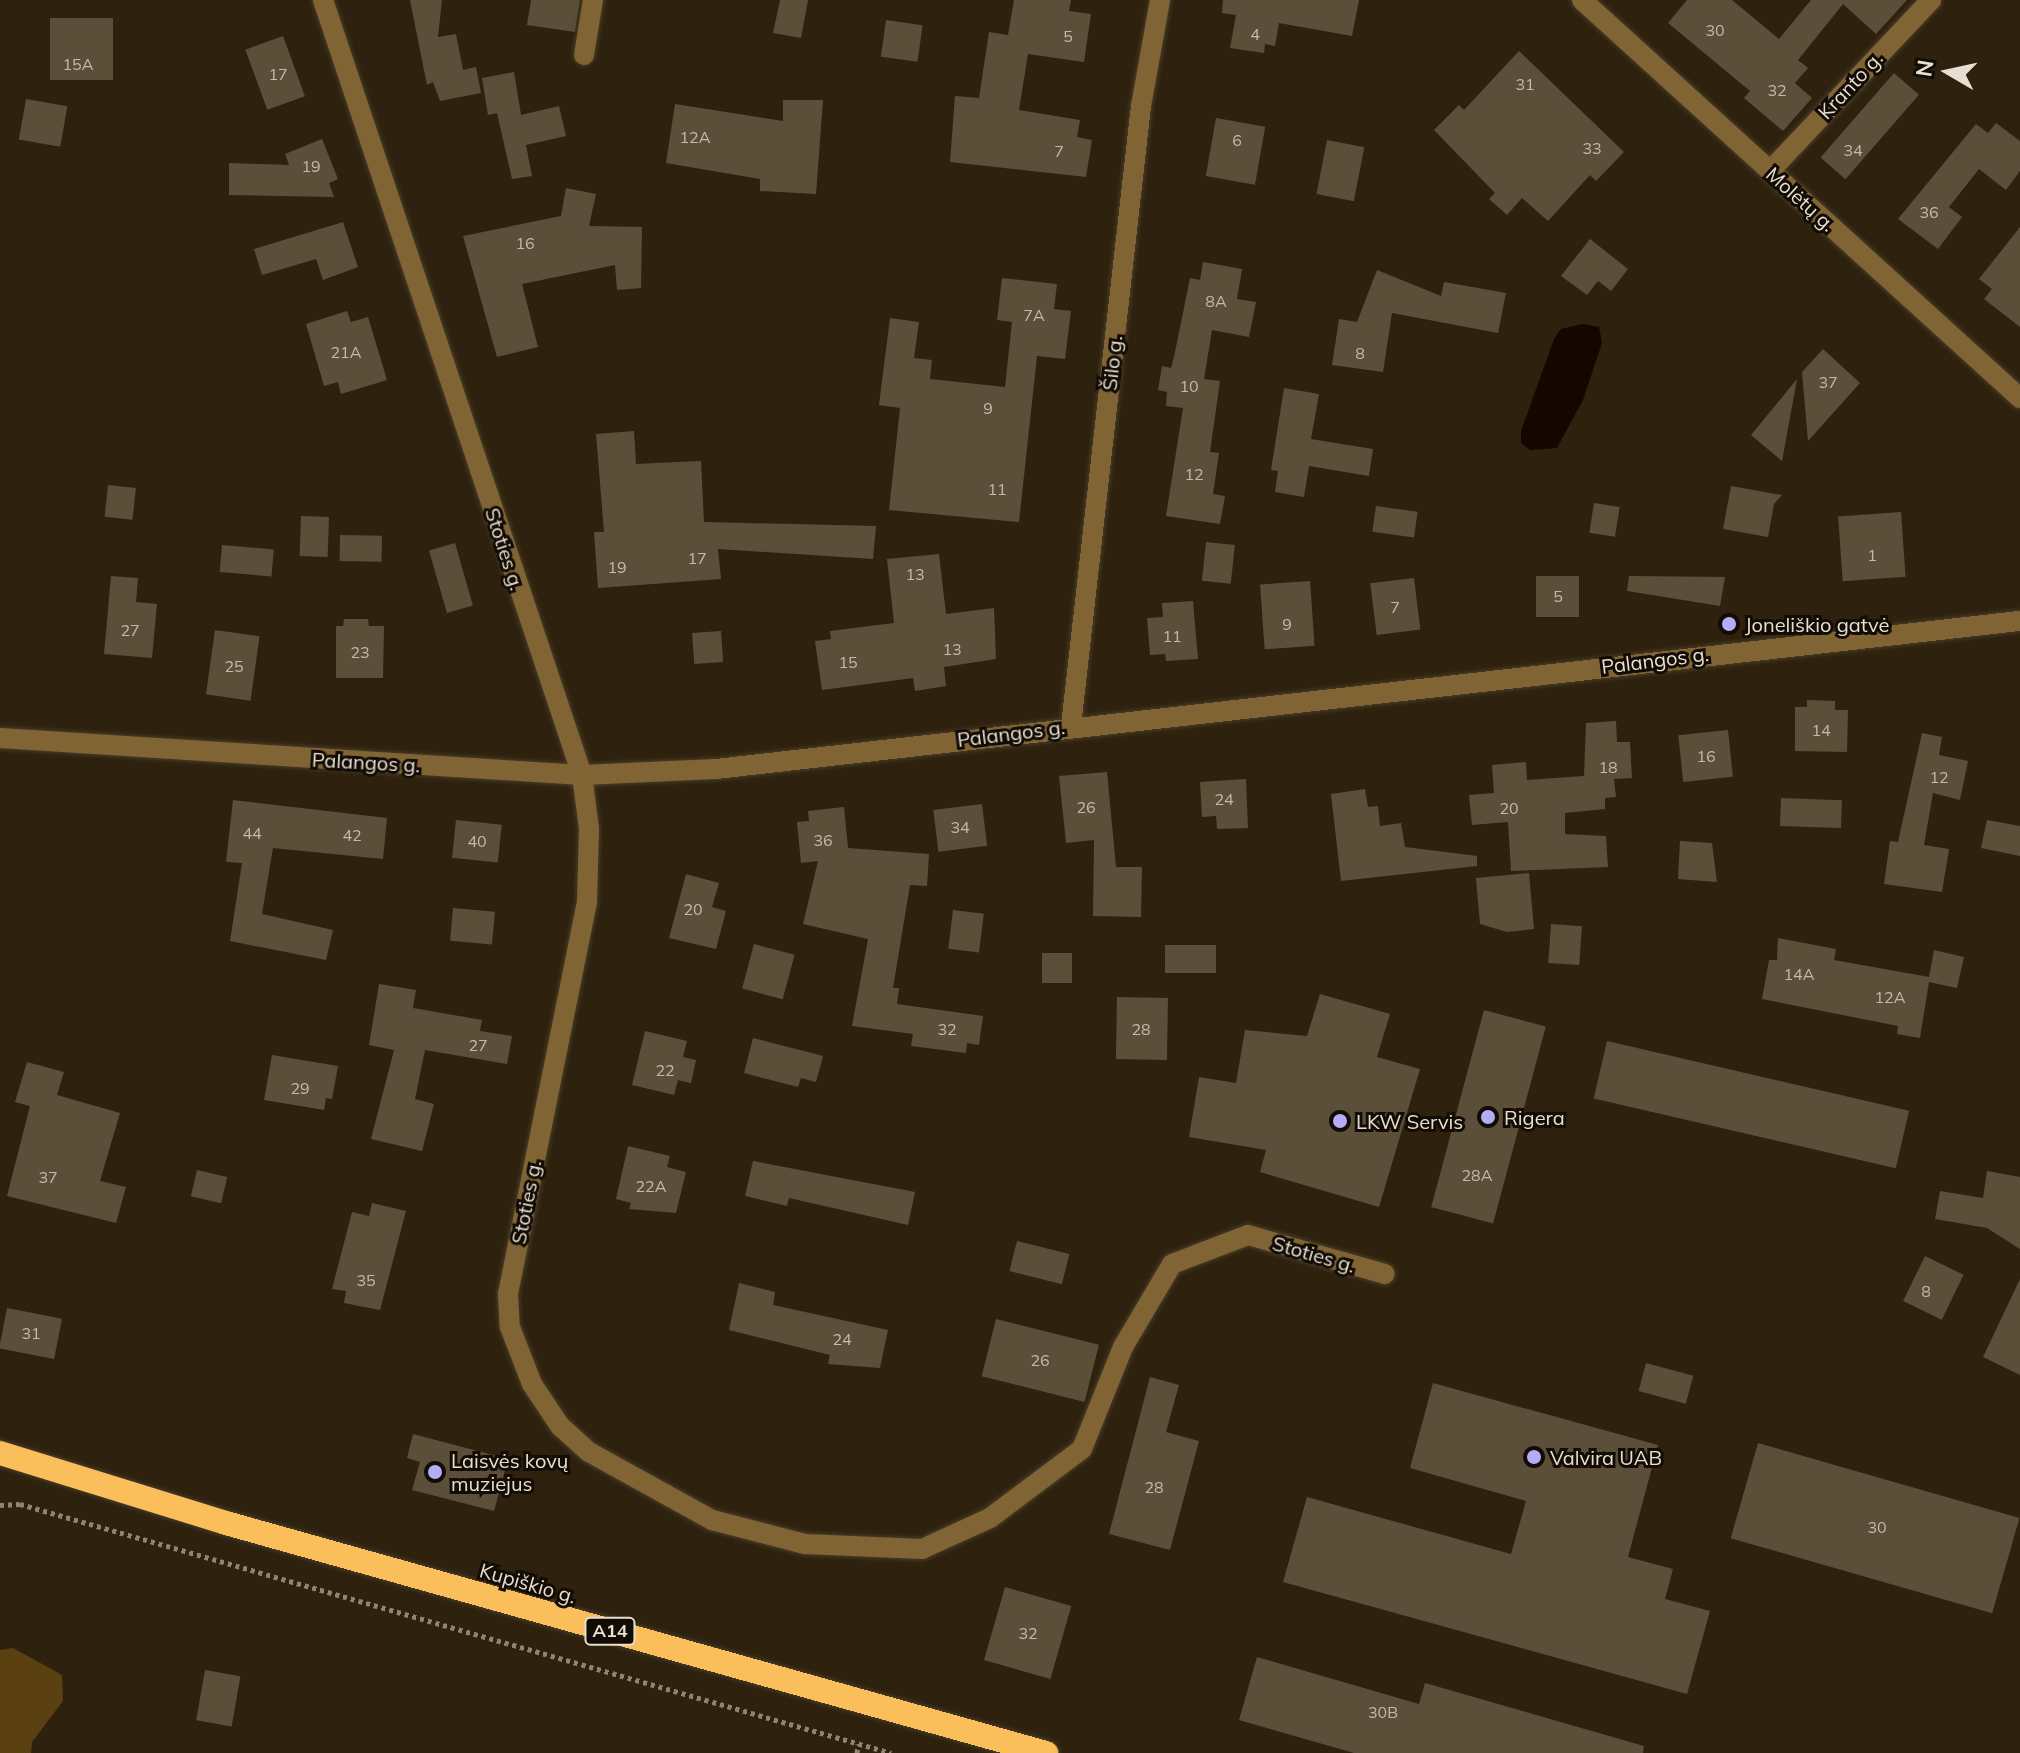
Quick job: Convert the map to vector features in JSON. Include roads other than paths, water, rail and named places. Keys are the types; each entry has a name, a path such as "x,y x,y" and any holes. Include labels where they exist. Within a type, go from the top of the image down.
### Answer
{"highway":[{"name":"Kupiškio g.","path":"0,1453 240,1527 1046,1753"}],"street":[{"name":"Stoties g.","path":"323,0 582,775 589,829 587,902 508,1294 510,1327 532,1384 560,1426 589,1452 712,1520 805,1544 922,1549 990,1518 1082,1449 1123,1347 1172,1264 1248,1235 1385,1274"},
{"path":"584,55 593,0"},
{"name":"Šilo g.","path":"1071,726 1141,106 1160,0"},
{"name":"Molėtų g.","path":"1582,0 2020,398"},
{"name":"Kranto g.","path":"1770,171 1931,0"},
{"name":"Palangos g.","path":"0,738 582,775 716,769 1071,726 2020,621"}],"place":[{"name":"Joneliškio gatvė","path":"1729,624"},
{"name":"Rigera","path":"1488,1117"},
{"name":"LKW Servis","path":"1340,1121"},
{"name":"Valvira UAB","path":"1534,1457"},
{"name":"Laisvės kovų muziejus","path":"435,1472"}]}
